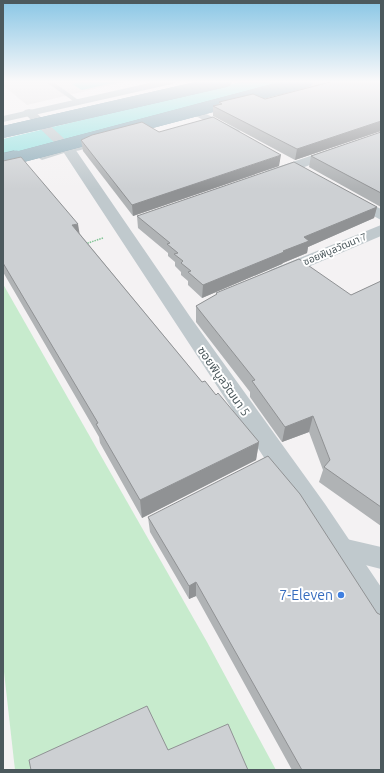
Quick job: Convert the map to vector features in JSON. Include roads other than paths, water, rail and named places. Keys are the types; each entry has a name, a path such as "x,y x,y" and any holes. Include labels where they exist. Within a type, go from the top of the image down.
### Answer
{"highway":[{"path":"3,131 52,117"},
{"path":"3,131 65,117"},
{"path":"3,161 170,117"}],"street":[{"name":"ซอยพิบูลวัฒนา 5","path":"34,117 64,145 120,229 187,312 270,461 338,548 381,614"},
{"path":"3,167 64,145 187,117"},
{"path":"206,117 245,139"},
{"path":"257,179 381,136"},
{"path":"280,158 307,174"},
{"path":"340,192 381,215"},
{"name":"ซอยพิบูลวัฒนา 7","path":"260,281 381,230"},
{"path":"338,548 381,558"}],"water":[{"path":"94,117 156,117 3,156 3,139"}],"place":[{"name":"7-Eleven","path":"341,595"}]}
